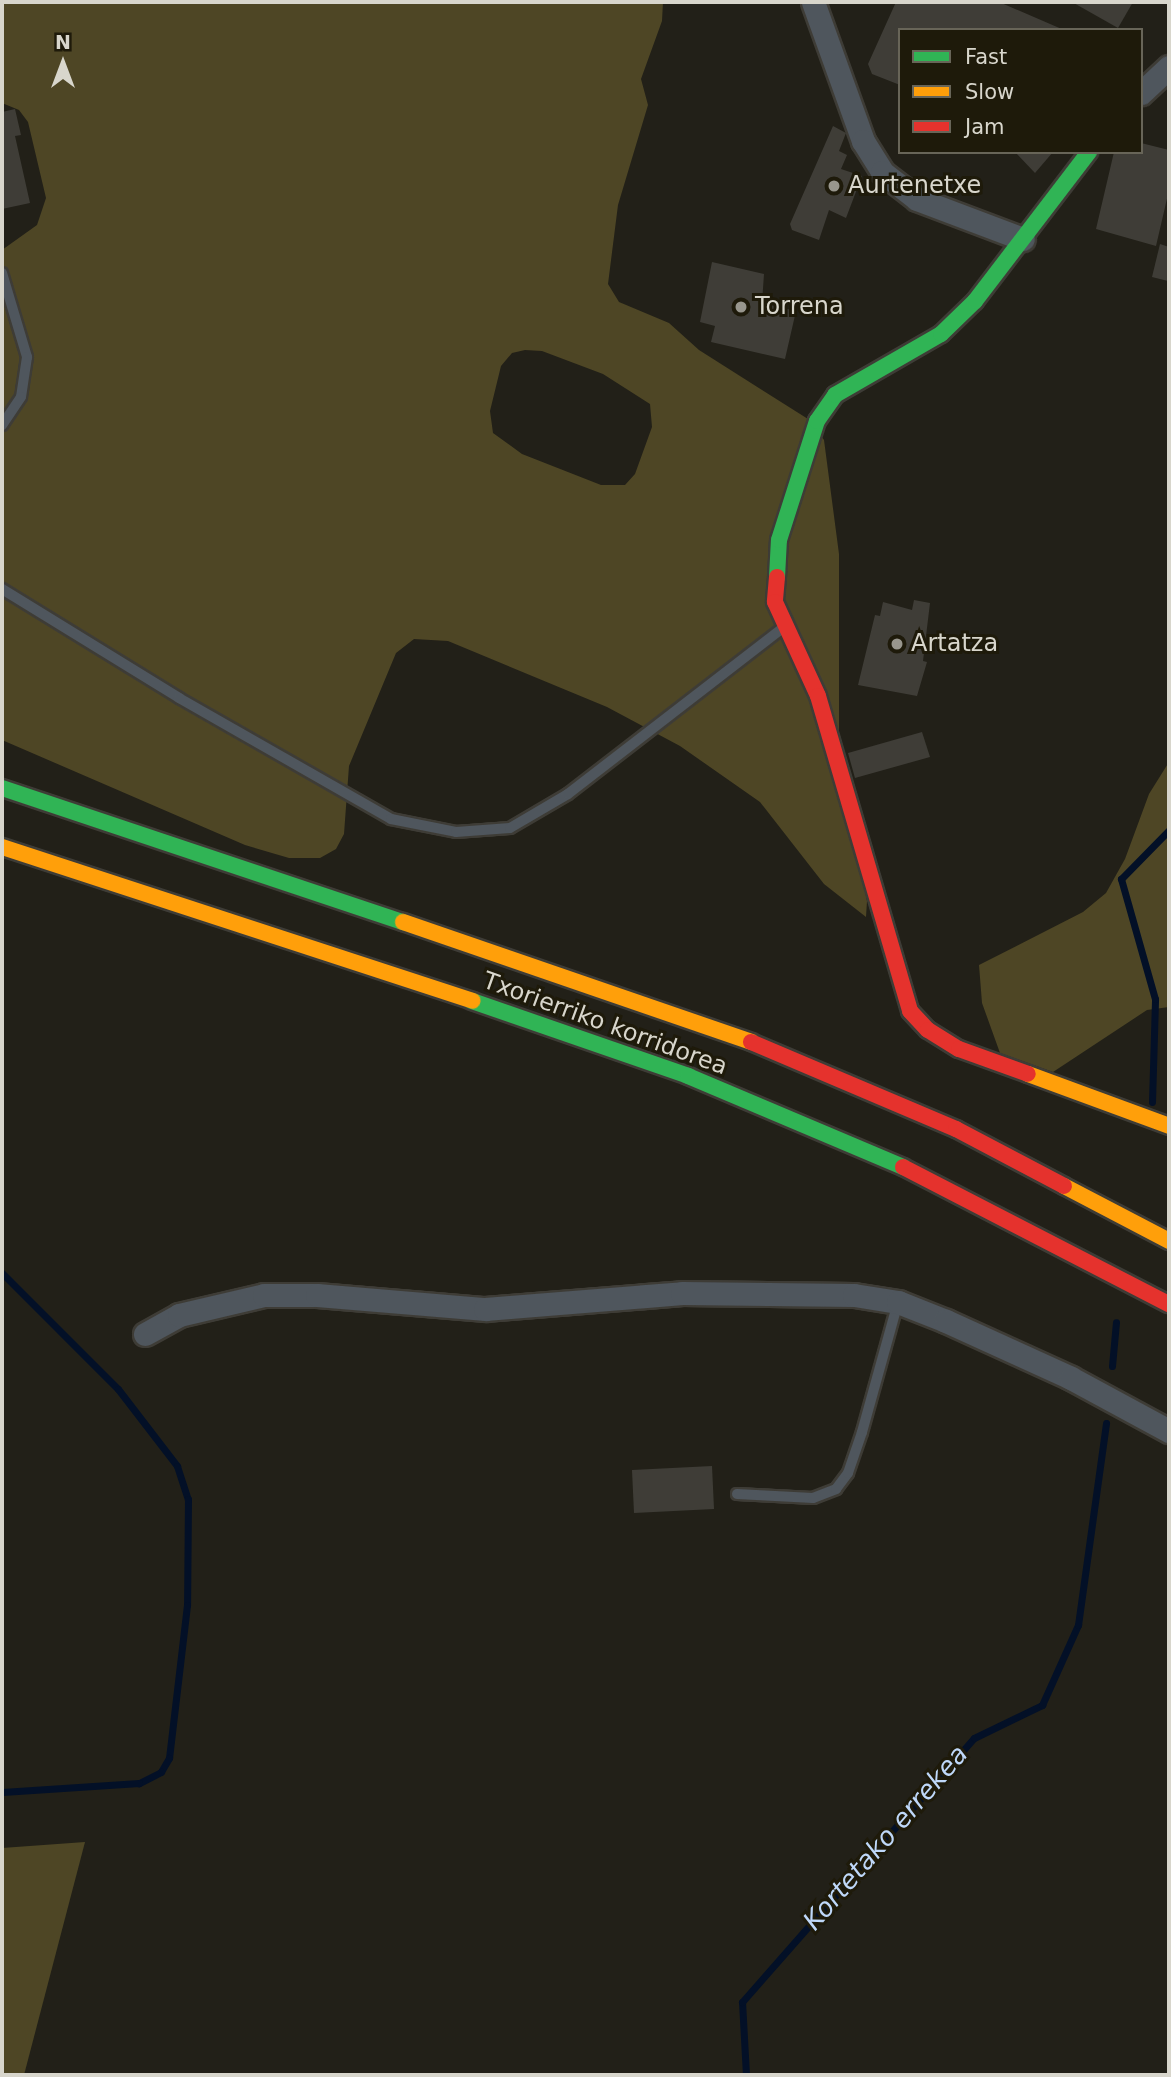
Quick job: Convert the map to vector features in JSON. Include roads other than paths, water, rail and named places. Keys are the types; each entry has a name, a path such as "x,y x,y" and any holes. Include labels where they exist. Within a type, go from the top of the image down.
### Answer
{"main road":[{"path":"1087,154 975,301 941,334 835,395 817,421 776,563 775,602 818,696 910,1011 928,1030 959,1049 1169,1126"},
{"name":"Txorierriko korridorea","path":"2,788 708,1024 956,1129 1169,1241"},
{"name":"Txorierriko korridorea","path":"2,847 549,1026 688,1076 932,1179 1169,1304"}],"street":[{"path":"813,2 863,141 882,172 917,199 1023,239"},
{"path":"1143,91 1169,67"},
{"path":"145,1334 179,1315 264,1295 317,1295 485,1310 682,1293 854,1295 898,1302 1071,1378 1169,1431"}],"lane":[{"path":"2,272 27,357 21,397 2,425"},
{"path":"2,589 190,705 391,819 456,832 510,828 568,794 785,626"},
{"path":"737,1494 813,1499 836,1489 848,1473 862,1432 898,1302"}],"waterway":[{"name":"Kortetako errekea","path":"1152,1102 1155,999 1121,879 1169,830"},
{"path":"2,1273 118,1389 177,1466 188,1499 187,1605 169,1758 161,1772 139,1783 2,1792"},
{"name":"Kortetako errekea","path":"1112,1366 1116,1322"},
{"name":"Kortetako errekea","path":"746,2075 742,2002 974,1738 1042,1705 1078,1625 1106,1423"}],"place":[{"name":"Aurtenetxe","path":"834,186"},
{"name":"Torrena","path":"741,307"},
{"name":"Artatza","path":"897,644"}]}
